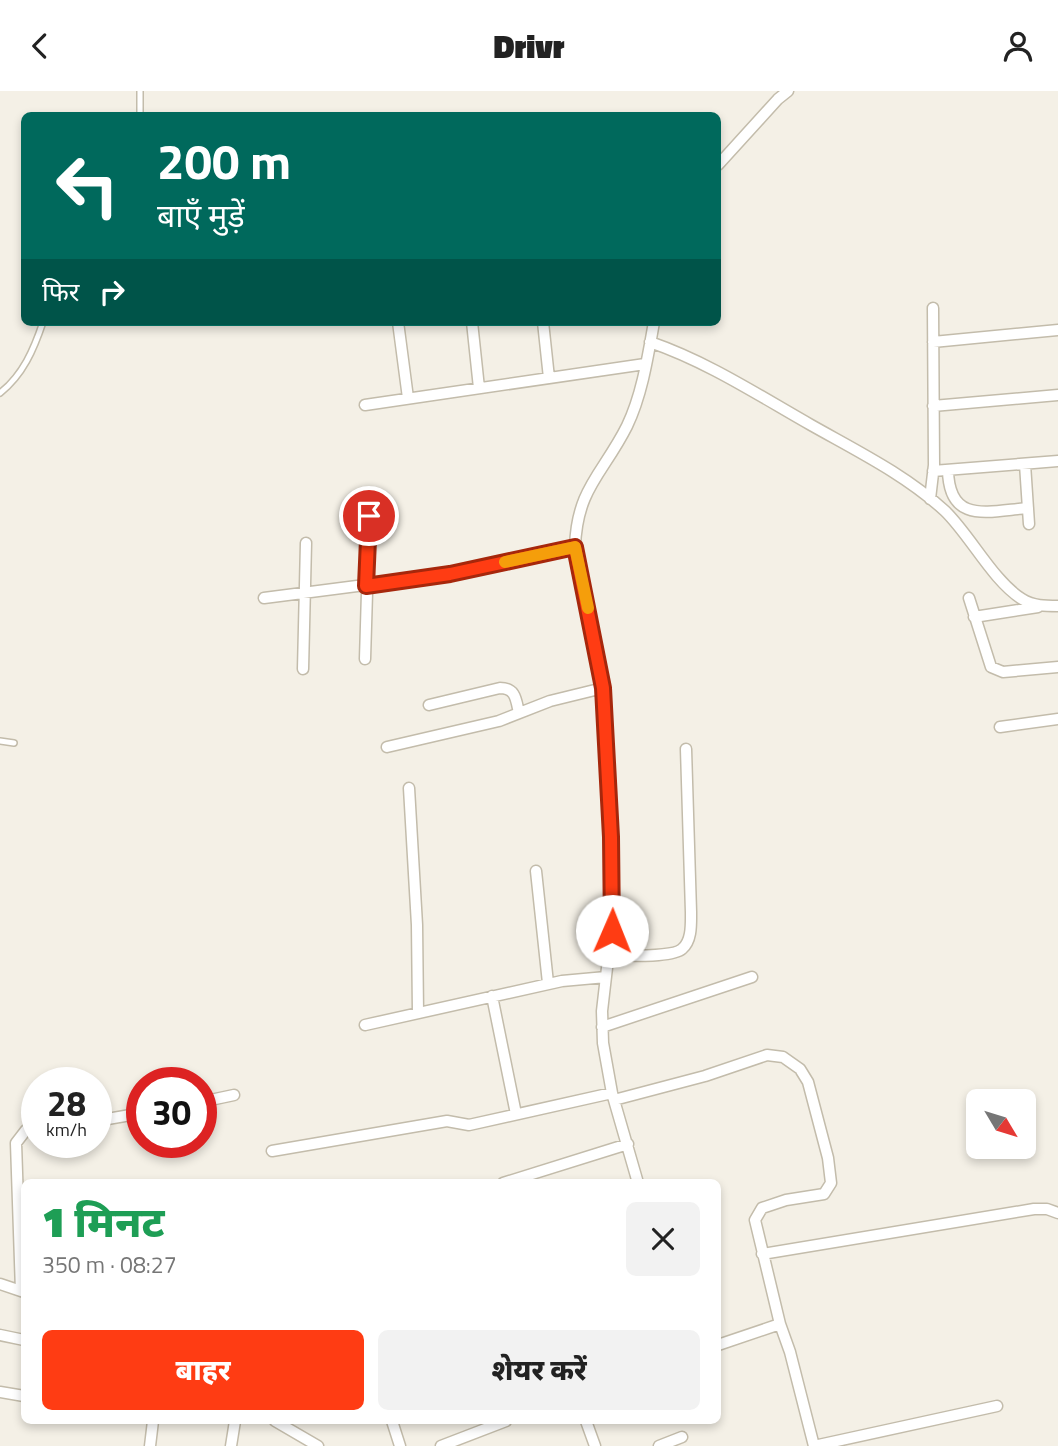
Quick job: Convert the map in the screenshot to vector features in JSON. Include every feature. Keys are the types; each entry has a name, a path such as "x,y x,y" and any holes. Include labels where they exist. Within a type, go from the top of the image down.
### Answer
{"street":[{"path":"721,162 786,92"},
{"path":"930,499 933,471 933,308"},
{"path":"399,326 408,398"},
{"path":"472,326 480,388"},
{"path":"543,326 549,378"},
{"path":"637,1179 613,1096 603,1043 602,1011 613,916 603,688 575,547 579,509 628,424 653,326"},
{"path":"933,342 1058,330"},
{"path":"650,342 697,360 733,379 879,463 946,512 1013,592 1023,600 1044,607"},
{"path":"365,405 645,364"},
{"path":"933,406 1058,395"},
{"path":"933,471 1058,461"},
{"path":"1025,464 1029,524"},
{"path":"948,470 951,494 956,502 972,513 1028,508"},
{"path":"365,659 370,493"},
{"path":"303,669 306,543"},
{"path":"264,598 450,574 575,547"},
{"path":"969,598 986,657 996,671 1058,667"},
{"path":"974,617 1058,606"},
{"path":"429,705 508,688 513,692 519,713"},
{"path":"387,747 499,721 550,701 603,688"},
{"path":"1000,727 1058,719"},
{"path":"610,955 673,953 684,947 688,939 691,912 685,749"},
{"path":"408,788 416,913 418,1013"},
{"path":"536,871 548,983"},
{"path":"365,1025 548,983 606,977"},
{"path":"603,1027 752,977"},
{"path":"492,996 516,1114"},
{"path":"272,1151 447,1121 469,1125 705,1076 767,1055 783,1057 800,1069 808,1082 828,1158 831,1184 824,1194 772,1204 757,1213 755,1227 814,1446 997,1406"},
{"path":"217,1099 234,1095"},
{"path":"21,1136 16,1143 21,1249"},
{"path":"516,1179 628,1144"},
{"path":"762,1254 1034,1209 1048,1209 1057,1215"},
{"path":"0,1284 21,1290"},
{"path":"721,1344 780,1324"},
{"path":"0,1335 21,1339"},
{"path":"0,1392 21,1396"},
{"path":"150,1446 153,1424"},
{"path":"231,1446 235,1424"},
{"path":"280,1424 312,1444"},
{"path":"393,1424 400,1446"},
{"path":"441,1446 498,1424"},
{"path":"587,1424 595,1446"},
{"path":"659,1446 682,1437"}],"lane":[{"path":"140,91 140,112"},
{"path":"0,393 17,376 30,356 41,326"},
{"path":"0,741 14,743"}],"slow traffic":[{"path":"505,562 575,547 588,608"}],"route":[{"path":"369,516 366,586 450,574 575,547 603,688 611,837 612,931"}]}
